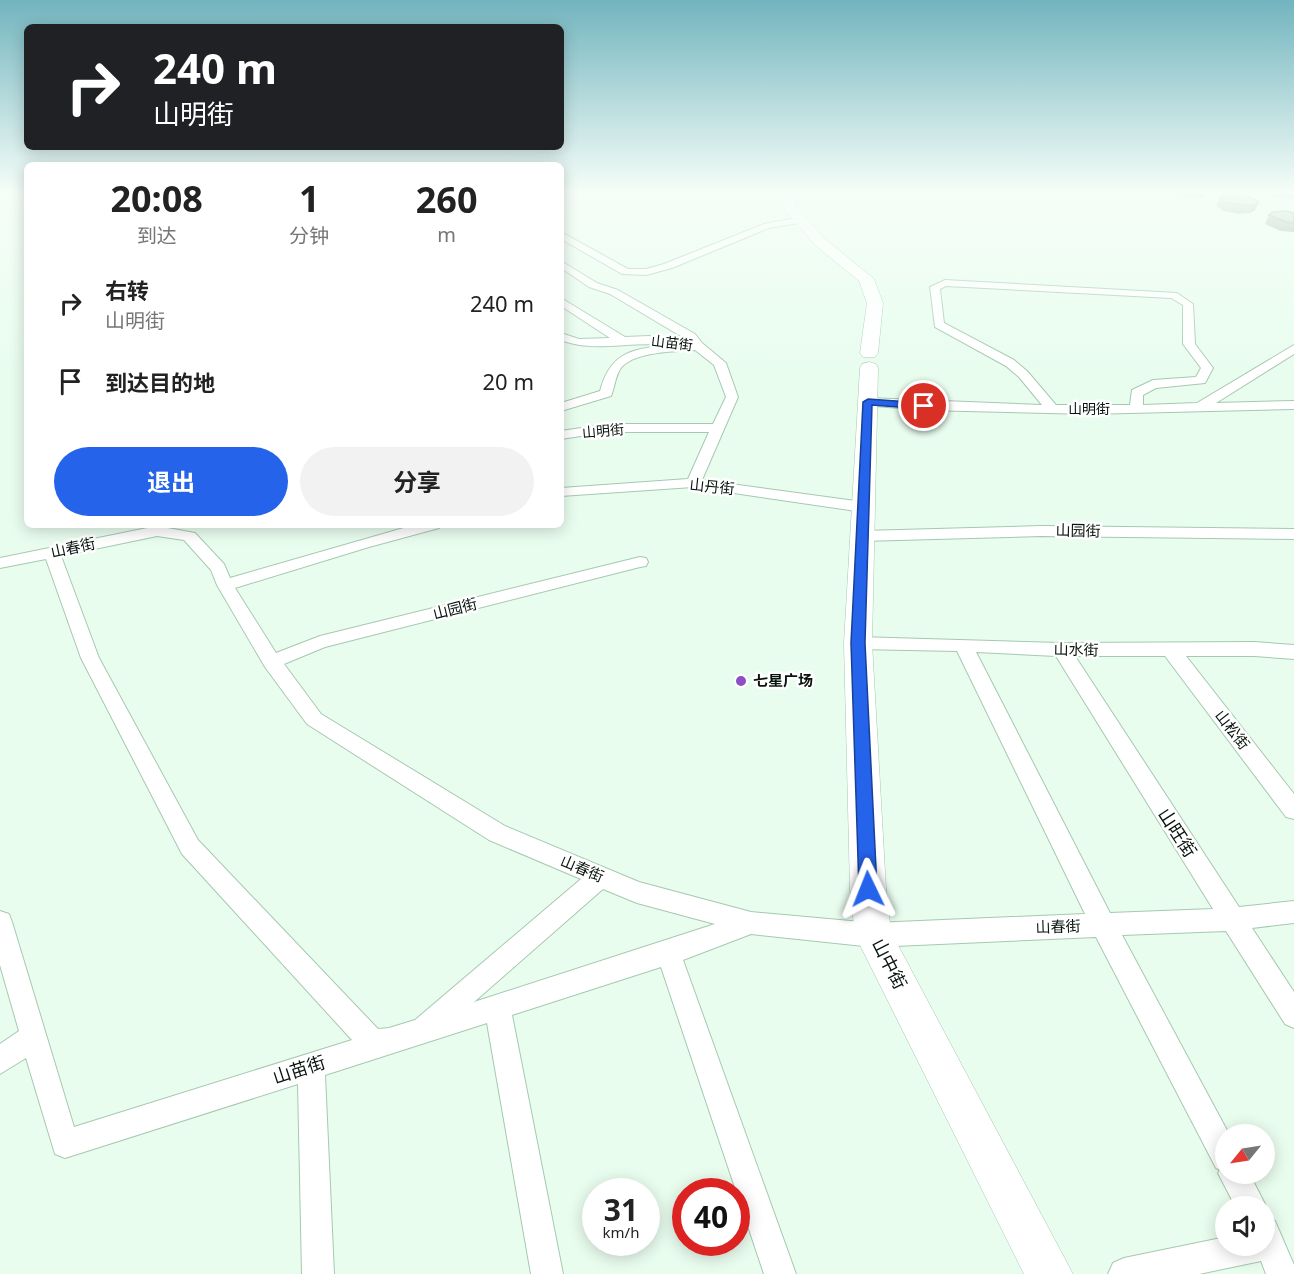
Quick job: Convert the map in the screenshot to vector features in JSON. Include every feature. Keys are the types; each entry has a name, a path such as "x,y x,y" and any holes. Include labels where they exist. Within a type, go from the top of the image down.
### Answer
{"street":[{"path":"588,250 626,272 646,272 706,250"},
{"name":"山中街","path":"831,250 866,279 875,303 869,361 858,643 868,889 873,935 1049,1274"},
{"path":"564,266 593,285 614,292 692,336 698,346 646,352 620,361 611,373 606,393 564,406"},
{"path":"1052,409 1023,374 1010,363 939,325 935,287 945,283 1173,296 1188,304 1189,344 1207,368 1201,380 1153,384 1137,393 1136,409"},
{"path":"564,303 621,340"},
{"name":"山苗街","path":"564,337 578,343 649,340 698,346 720,363 732,397 693,483"},
{"path":"1200,408 1294,349"},
{"name":"山明街","path":"868,402 924,406 1052,409 1294,405"},
{"name":"山明街","path":"564,435 608,428 718,428"},
{"name":"山丹街","path":"564,492 693,483 863,521"},
{"name":"山园街","path":"863,521 1041,531 1294,534"},
{"path":"157,531 168,528"},
{"path":"225,585 363,543 421,528"},
{"name":"山春街","path":"0,563 157,531 189,537 218,568 225,585 272,662 314,719 497,834 638,892 752,923 873,935 1233,919 1294,912"},
{"path":"52,552 90,658 190,847 373,1043 419,1032 600,877"},
{"name":"山园街","path":"272,662 320,642 640,562"},
{"name":"山水街","path":"858,643 1061,650 1254,649 1294,652"},
{"path":"963,645 1103,925 1215,1137"},
{"name":"山旺街","path":"1061,650 1294,1015"},
{"name":"山松街","path":"1170,650 1294,810"},
{"name":"山苗街","path":"0,922 65,1144 668,952 752,923"},
{"path":"668,952 780,1274"},
{"path":"497,1007 547,1274"},
{"path":"0,1060 34,1037"},
{"path":"311,1066 318,1274"},
{"path":"1125,1274 1215,1253"},
{"path":"1273,1256 1282,1274"}],"place":[{"name":"七星广场","path":"741,681"}],"route":[{"path":"868,889 858,643 868,402 924,406"}]}
